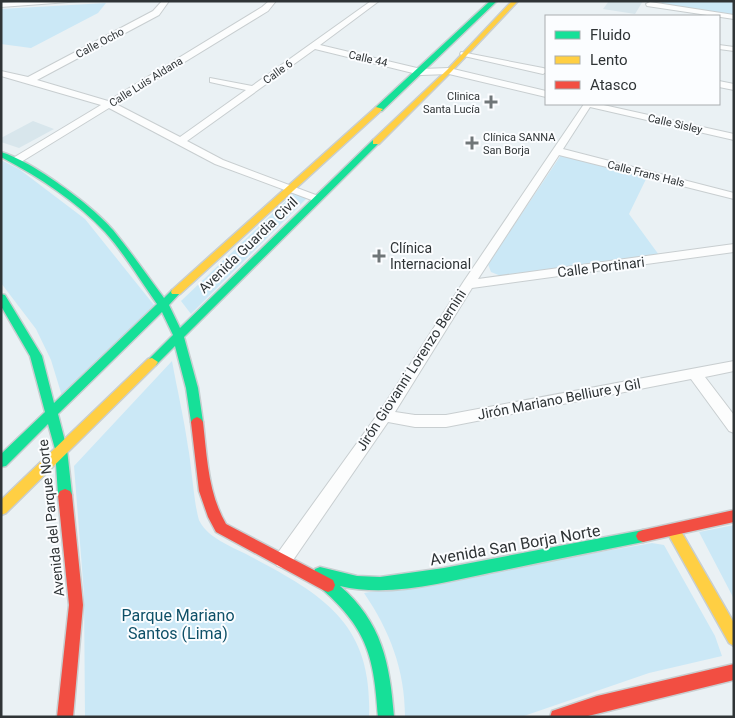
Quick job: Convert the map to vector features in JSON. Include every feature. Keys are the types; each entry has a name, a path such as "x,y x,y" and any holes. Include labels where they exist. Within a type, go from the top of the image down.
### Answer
{"main road":[{"name":"Avenida Guardia Civil","path":"1,462 53,414 163,304 421,72 494,1"},
{"name":"Avenida Guardia Civil","path":"1,509 449,71 515,1"},
{"path":"482,13 500,17"},
{"path":"1,154 17,160 36,172 89,212 110,231 163,304 178,335 192,388 206,491 212,515 221,528 321,579 339,593 355,610 368,629 384,675 386,717"},
{"name":"Avenida del Parque Norte","path":"1,297 36,356 61,449 76,605 65,717"},
{"name":"Avenida San Borja Norte","path":"302,569 357,583 380,584 444,575 673,530 734,516"},
{"path":"673,530 734,638"},
{"path":"558,717 597,704 734,672"}],"street":[{"path":"1,5 79,1"},
{"name":"Calle Ocho","path":"30,80 156,13 166,1"},
{"name":"Calle Luis Aldana","path":"17,160 265,9 273,1"},
{"name":"Calle 6","path":"180,141 376,1"},
{"path":"650,5 734,17"},
{"name":"Calle 44","path":"314,46 421,72"},
{"path":"720,46 734,50"},
{"path":"464,54 543,71"},
{"path":"421,72 449,71 545,94"},
{"path":"1,74 30,80 110,104 226,165 317,199"},
{"path":"213,80 254,89"},
{"path":"720,84 734,87"},
{"name":"Jirón Giovanni Lorenzo Bernini","path":"283,560 385,414 468,284 587,105"},
{"name":"Calle Sisley","path":"592,105 734,137"},
{"name":"Calle Frans Hals","path":"557,151 734,196"},
{"name":"Calle Portinari","path":"468,284 672,258 734,248"},
{"name":"Jirón Mariano Belliure y Gil","path":"385,414 399,420 421,422 446,421 734,366"},
{"path":"694,373 734,428"}],"shaded area":[{"path":"609,1 643,1 635,14 603,9"},
{"path":"33,121 54,129 19,148 1,142 1,138"}],"green space":[{"path":"662,1 734,1 734,15 661,4"},
{"path":"106,3 98,13 31,48 1,44 1,9"},
{"path":"561,155 647,177 629,214 659,255 501,276 491,272 488,264"},
{"path":"1,160 19,169 85,219 154,305 62,396 51,360 36,329 1,283"},
{"path":"294,193 307,198 191,314 181,301"},
{"name":"Parque Mariano Santos (Lima)","path":"172,361 185,425 196,509 200,522 214,537 297,583 319,598 337,614 352,634 362,657 368,684 369,717 85,717 84,594 74,466"},
{"path":"734,525 734,599 699,532"},
{"path":"652,543 664,545 715,636 722,656 649,673 521,717 405,717 399,667 381,622 364,593"}],"traffic: fast":[{"path":"379,109 494,1"},
{"path":"152,362 376,142"},
{"path":"1,154 36,172 89,212 109,231 163,304 178,335 192,388 197,422"},
{"path":"1,462 176,292"},
{"path":"1,297 36,356 61,449 65,495"},
{"path":"320,574 357,583 380,584 444,575 643,536"},
{"path":"328,585 357,613 367,628 379,660 385,696 386,717"}],"traffic: slow":[{"path":"376,142 449,71 515,1"},
{"path":"176,292 379,109"},
{"path":"1,509 152,362"},
{"path":"673,530 734,638"}],"traffic: jam":[{"path":"197,422 206,491 214,517 221,528 328,585"},
{"path":"65,495 76,605 65,717"},
{"path":"643,536 734,516"},
{"path":"558,717 597,704 734,672"}],"place":[{"name":"Clinica Santa Lucía","path":"491,102"},
{"name":"Clínica SANNA San Borja","path":"472,143"},
{"name":"Clínica Internacional","path":"379,256"}]}
